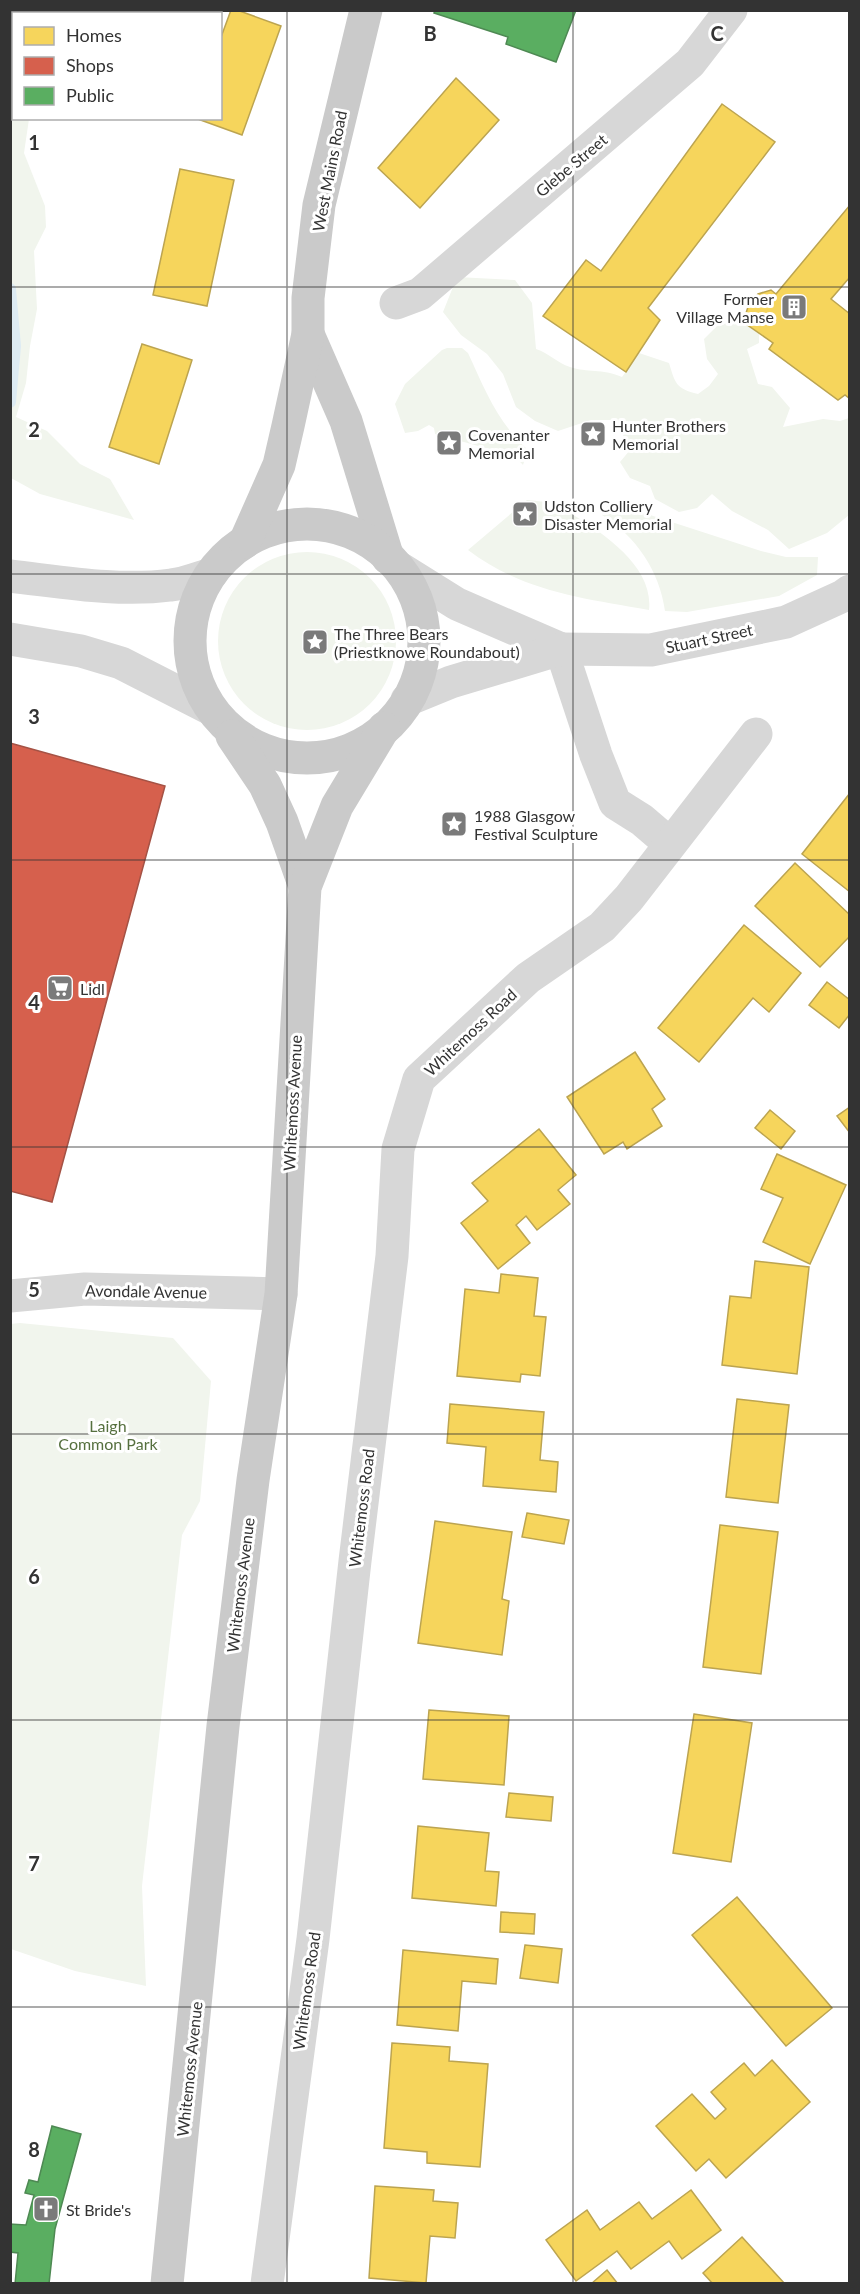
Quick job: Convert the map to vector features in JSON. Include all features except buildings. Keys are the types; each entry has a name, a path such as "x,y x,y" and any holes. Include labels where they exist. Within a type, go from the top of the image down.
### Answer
{"main road":[{"name":"West Mains Road","path":"245,542 279,465 308,334 308,298 319,205 366,10"},
{"name":"West Mains Road","path":"308,334 346,421 394,563"},
{"name":"Whitemoss Avenue","path":"305,887 282,822 265,785 203,697 190,661 190,622 202,585 227,554 259,532 297,523 336,526 372,542 394,563"},
{"path":"219,718 258,749 295,759 334,756 369,741 398,716 417,682 425,643 419,604 394,563"},
{"name":"Whitemoss Avenue","path":"167,2283 228,1691 253,1480 281,1294 305,887 337,806 384,728"}],"street":[{"name":"Glebe Street","path":"396,303 420,294 690,63 730,10"},
{"name":"Stuart Street","path":"394,563 457,604 561,649"},
{"path":"10,576 93,586 137,588 173,585 211,574"},
{"name":"Stuart Street","path":"407,700 450,682 561,649 651,650 786,622 847,597"},
{"path":"10,639 81,651 121,663 219,718"},
{"path":"561,649 596,755 615,803 642,820 670,844"},
{"name":"Whitemoss Road","path":"267,2283 313,1939 392,1256 398,1149 419,1079 528,978 602,927 628,898 756,734"},
{"name":"Avondale Avenue","path":"10,1296 85,1289 281,1294"}],"green space":[{"path":"10,11 168,11 12,12 12,120 29,120 24,153 45,206 46,227 34,251 37,309 26,383 16,417 47,431 80,464 110,479 134,520 40,494 11,478"},
{"path":"457,277 515,280 532,303 536,349 565,365 577,369 608,372 622,377 639,353 669,363 678,384 685,390 698,394 709,386 718,374 707,359 704,339 717,326 741,319 759,331 759,343 747,349 758,384 772,387 790,408 783,427 823,419 840,421 849,418 849,515 827,533 789,549 768,530 732,511 712,494 697,508 679,512 655,499 650,486 630,478 620,462 630,450 612,420 591,420 558,431 535,421 516,407 503,374 487,354 461,335 443,312"},
{"path":"447,348 462,348 468,353 500,417 528,450 523,465 509,456 435,434 434,428 429,425 418,431 405,433 395,404 405,384"},
{"path":"527,500 557,505 613,543 636,567 644,580 649,595 649,610 577,597 532,584 489,564 468,550"},
{"path":"610,502 761,551 786,557 818,557 817,575 779,596 687,612 665,611 658,582 644,556 625,533 602,515"},
{"path":"307,552 341,559 370,578 389,607 396,641 389,675 370,704 341,723 307,730 273,723 244,704 225,675 218,641 225,607 244,578 273,559"},
{"name":"Laigh Common Park","path":"20,1323 173,1338 211,1381 200,1501 182,1535 142,1886 146,1986 75,1971 11,1949 10,1324"}],"waterway":[{"path":"10,88 12,82"},
{"path":"10,289 15,346 10,402"}],"place":[{"name":"Former Village Manse","path":"794,307"},
{"name":"Hunter Brothers Memorial","path":"593,434"},
{"name":"Covenanter Memorial","path":"449,443"},
{"name":"Udston Colliery Disaster Memorial","path":"525,514"},
{"name":"The Three Bears (Priestknowe Roundabout)","path":"315,642"},
{"name":"1988 Glasgow Festival Sculpture","path":"454,824"},
{"name":"Lidl","path":"60,988"},
{"name":"St Bride's","path":"46,2209"}]}
